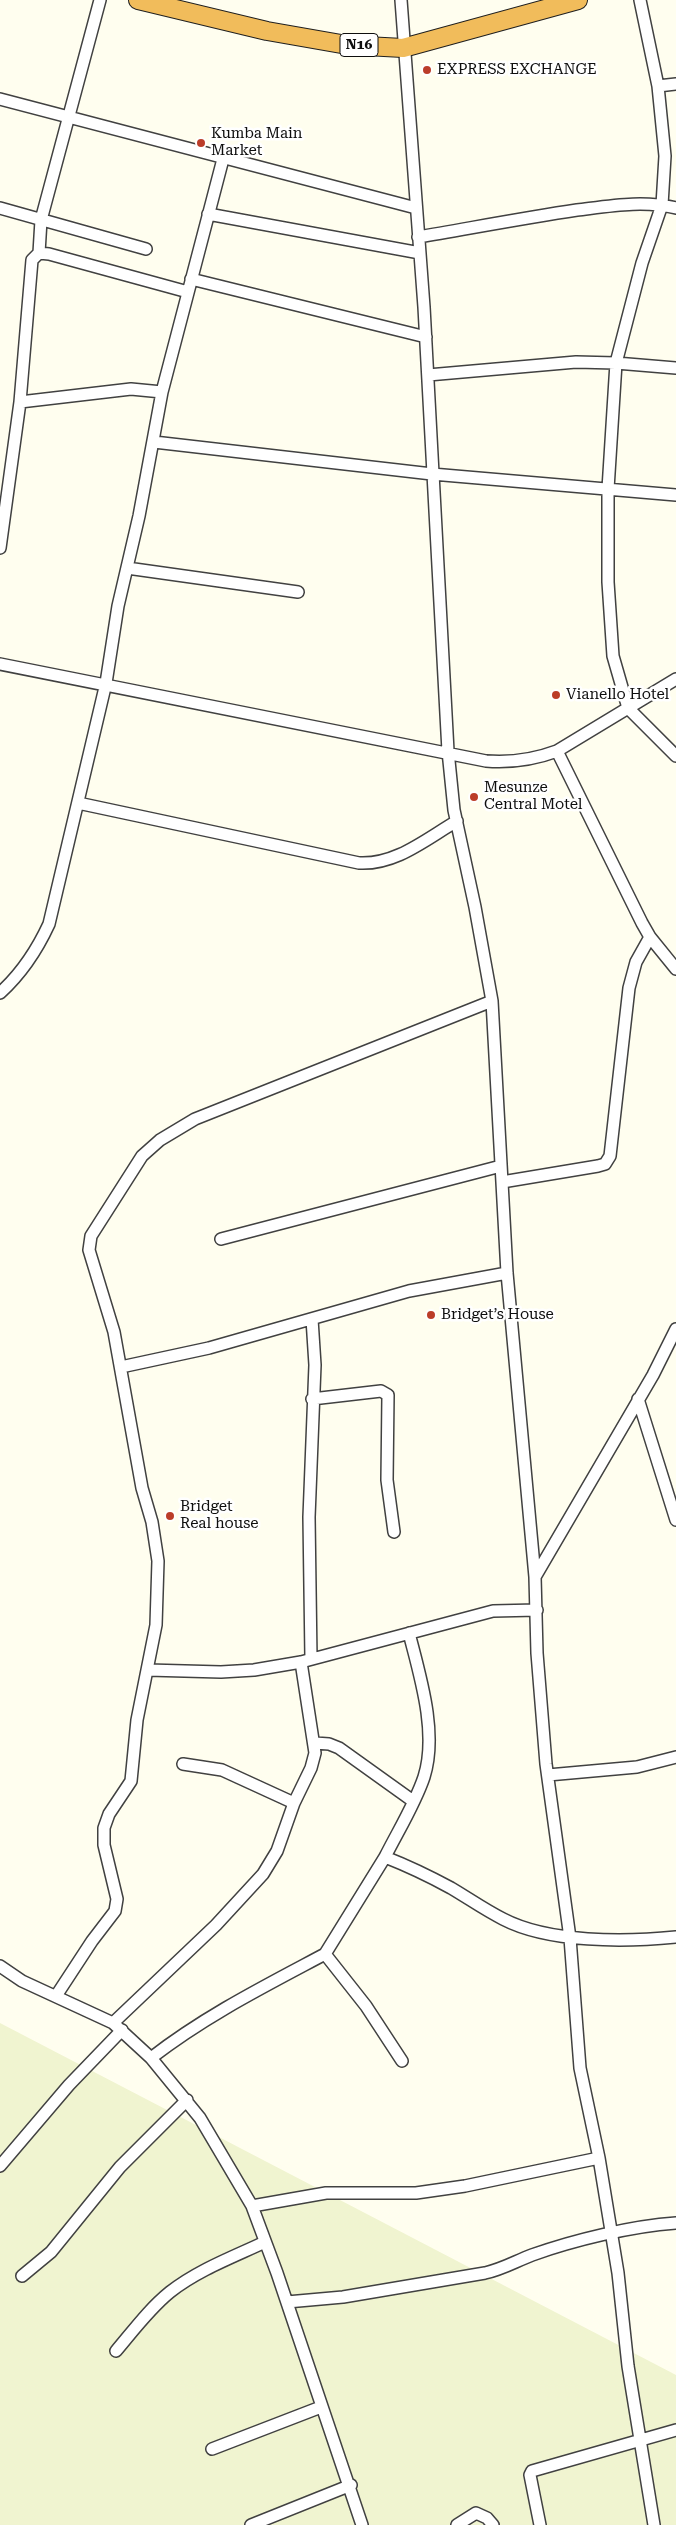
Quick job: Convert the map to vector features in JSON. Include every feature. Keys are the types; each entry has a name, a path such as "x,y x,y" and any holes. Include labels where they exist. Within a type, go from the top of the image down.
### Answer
{"highway":[{"name":"N16","path":"138,0 267,31 347,45 404,48 578,0"}],"street":[{"path":"0,548 20,402 32,260 38,253 41,220 100,0"},
{"path":"400,0 426,337 448,751 456,821 492,1001 507,1273 535,1577 537,1653 548,1775 570,1938 580,2068 599,2158 654,2525"},
{"path":"640,0 658,86 665,156 662,205 642,263 616,363 608,489 608,582 613,656 628,708 676,756"},
{"path":"658,86 676,84"},
{"path":"0,99 416,208"},
{"path":"0,993 11,983 37,950 49,924 106,684 118,606 128,568 154,442 162,392 223,158"},
{"path":"418,237 539,216 618,205 662,205 676,208"},
{"path":"0,208 146,249"},
{"path":"208,214 420,253"},
{"path":"38,253 49,254 188,292"},
{"path":"191,279 426,337"},
{"path":"428,375 576,362 676,368"},
{"path":"20,402 131,389 162,392"},
{"path":"154,442 432,474 676,495"},
{"path":"128,568 298,592"},
{"path":"0,664 486,760 512,763 537,758 557,751 676,679"},
{"path":"557,751 650,937 676,969"},
{"path":"78,803 359,863 377,864 394,858 456,821"},
{"path":"502,1182 598,1166 605,1164 610,1156 629,988 636,962 650,937"},
{"path":"56,1996 92,1941 115,1911 117,1899 104,1845 104,1828 109,1814 131,1781 137,1720 156,1625 158,1561 152,1522 142,1488 122,1367 114,1332 95,1272 89,1242 142,1156 160,1140 195,1119 492,1001"},
{"path":"221,1240 500,1166"},
{"path":"122,1367 209,1348 409,1291 507,1273"},
{"path":"0,2166 118,2027 263,1874 277,1851 294,1803 311,1768 315,1743 307,1711 306,1660 308,1517 315,1365 312,1319"},
{"path":"535,1577 653,1375 676,1329"},
{"path":"312,1399 381,1391 388,1395 387,1480 394,1532"},
{"path":"638,1399 676,1520"},
{"path":"148,1670 221,1672 254,1670 306,1660 493,1611 537,1610"},
{"path":"151,2058 178,2037 215,2014 325,1954 385,1857 424,1776 429,1746 423,1689 409,1633"},
{"path":"315,1743 329,1744 339,1748 413,1801"},
{"path":"548,1775 637,1767 676,1757"},
{"path":"183,1764 222,1770 294,1803"},
{"path":"385,1857 428,1876 504,1920 570,1938 655,1939 676,1937"},
{"path":"325,1954 366,2006 402,2061"},
{"path":"0,1966 22,1982 56,1996 118,2027 151,2058 200,2118 252,2206 287,2302 321,2407 351,2485 362,2525"},
{"path":"22,2276 51,2252 120,2167 187,2100"},
{"path":"252,2206 326,2193 416,2193 475,2184 599,2158"},
{"path":"287,2302 343,2297 485,2273 503,2269 532,2255 611,2233 676,2223"},
{"path":"116,2351 145,2316 171,2292 204,2270 265,2242"},
{"path":"212,2449 321,2407"},
{"path":"540,2525 530,2475 532,2471 676,2430"},
{"path":"251,2525 351,2485"},
{"path":"457,2525 476,2514 487,2518 493,2525"}],"green space":[{"path":"0,2023 676,2375 676,2525 0,2525"}],"place":[{"name":"EXPRESS EXCHANGE","path":"427,70"},
{"name":"Kumba Main Market","path":"201,143"},
{"name":"Vianello Hotel","path":"556,695"},
{"name":"Mesunze Central Motel","path":"474,797"},
{"name":"Bridget’s House","path":"431,1315"},
{"name":"Bridget Real house","path":"170,1516"}]}
